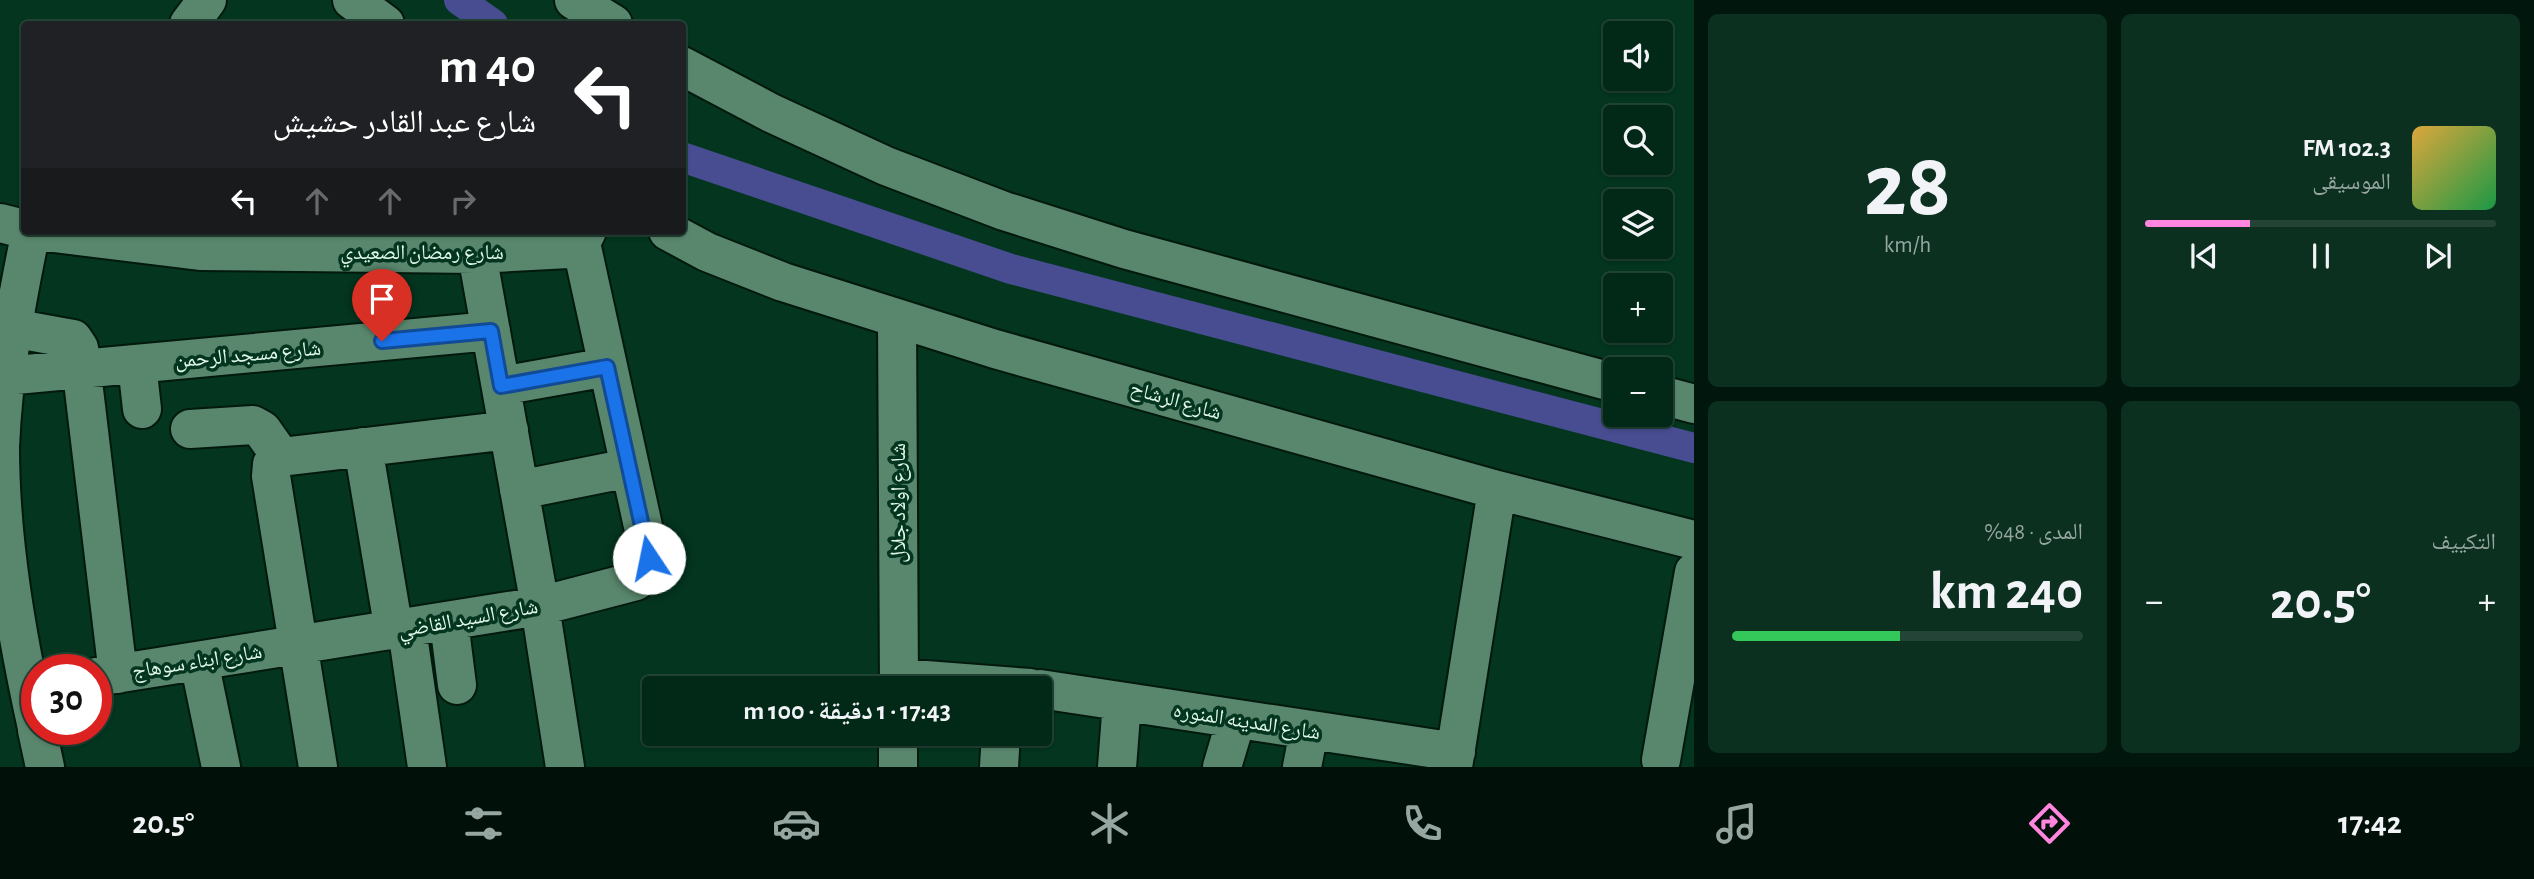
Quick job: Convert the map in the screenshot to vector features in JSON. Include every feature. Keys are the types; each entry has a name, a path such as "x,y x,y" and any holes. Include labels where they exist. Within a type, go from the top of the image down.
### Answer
{"street":[{"path":"191,21 207,0"},
{"path":"352,0 381,21"},
{"path":"574,0 608,21"},
{"path":"686,68 771,113 886,166 1004,211 1124,249 1603,380"},
{"path":"0,223 21,228"},
{"path":"21,667 11,648 4,570 1,462 10,305 31,235"},
{"name":"شارع رمضان الصعيدي","path":"70,235 200,251 477,254 568,248 584,237"},
{"name":"شارع الرشاح","path":"675,235 707,252 783,282 898,319 1497,490 1694,540"},
{"path":"519,490 629,468 607,367 584,237"},
{"path":"477,254 540,606 565,767"},
{"path":"10,305 73,340 79,348 105,654"},
{"name":"شارع اولاد جلال","path":"898,319 899,676"},
{"name":"شارع مسجد الرحمن","path":"5,376 491,331"},
{"path":"137,364 142,409"},
{"path":"501,386 607,367"},
{"path":"1673,398 1694,404"},
{"path":"190,429 253,425 262,430 281,457"},
{"path":"318,767 271,470 281,457 509,430"},
{"path":"363,447 427,767"},
{"name":"شارع السيد القاضي","path":"298,645 540,606 636,581 648,567 649,558 629,468"},
{"path":"1454,760 1497,490"},
{"path":"1661,760 1694,572"},
{"path":"449,622 457,685"},
{"name":"شارع ابناء سوهاج","path":"112,674 298,645"},
{"path":"199,661 221,767"},
{"name":"شارع المدينه المنوره","path":"1052,692 1236,720 1305,749 1454,760"},
{"path":"1117,767 1122,702"},
{"path":"1222,767 1236,720"},
{"path":"40,745 45,767"},
{"path":"898,746 898,767"},
{"path":"999,767 1000,746"}],"waterway":[{"path":"459,0 489,21"},
{"path":"686,158 1011,269 1694,448"}],"route":[{"path":"382,341 491,331 501,386 607,367 649,558"}]}
